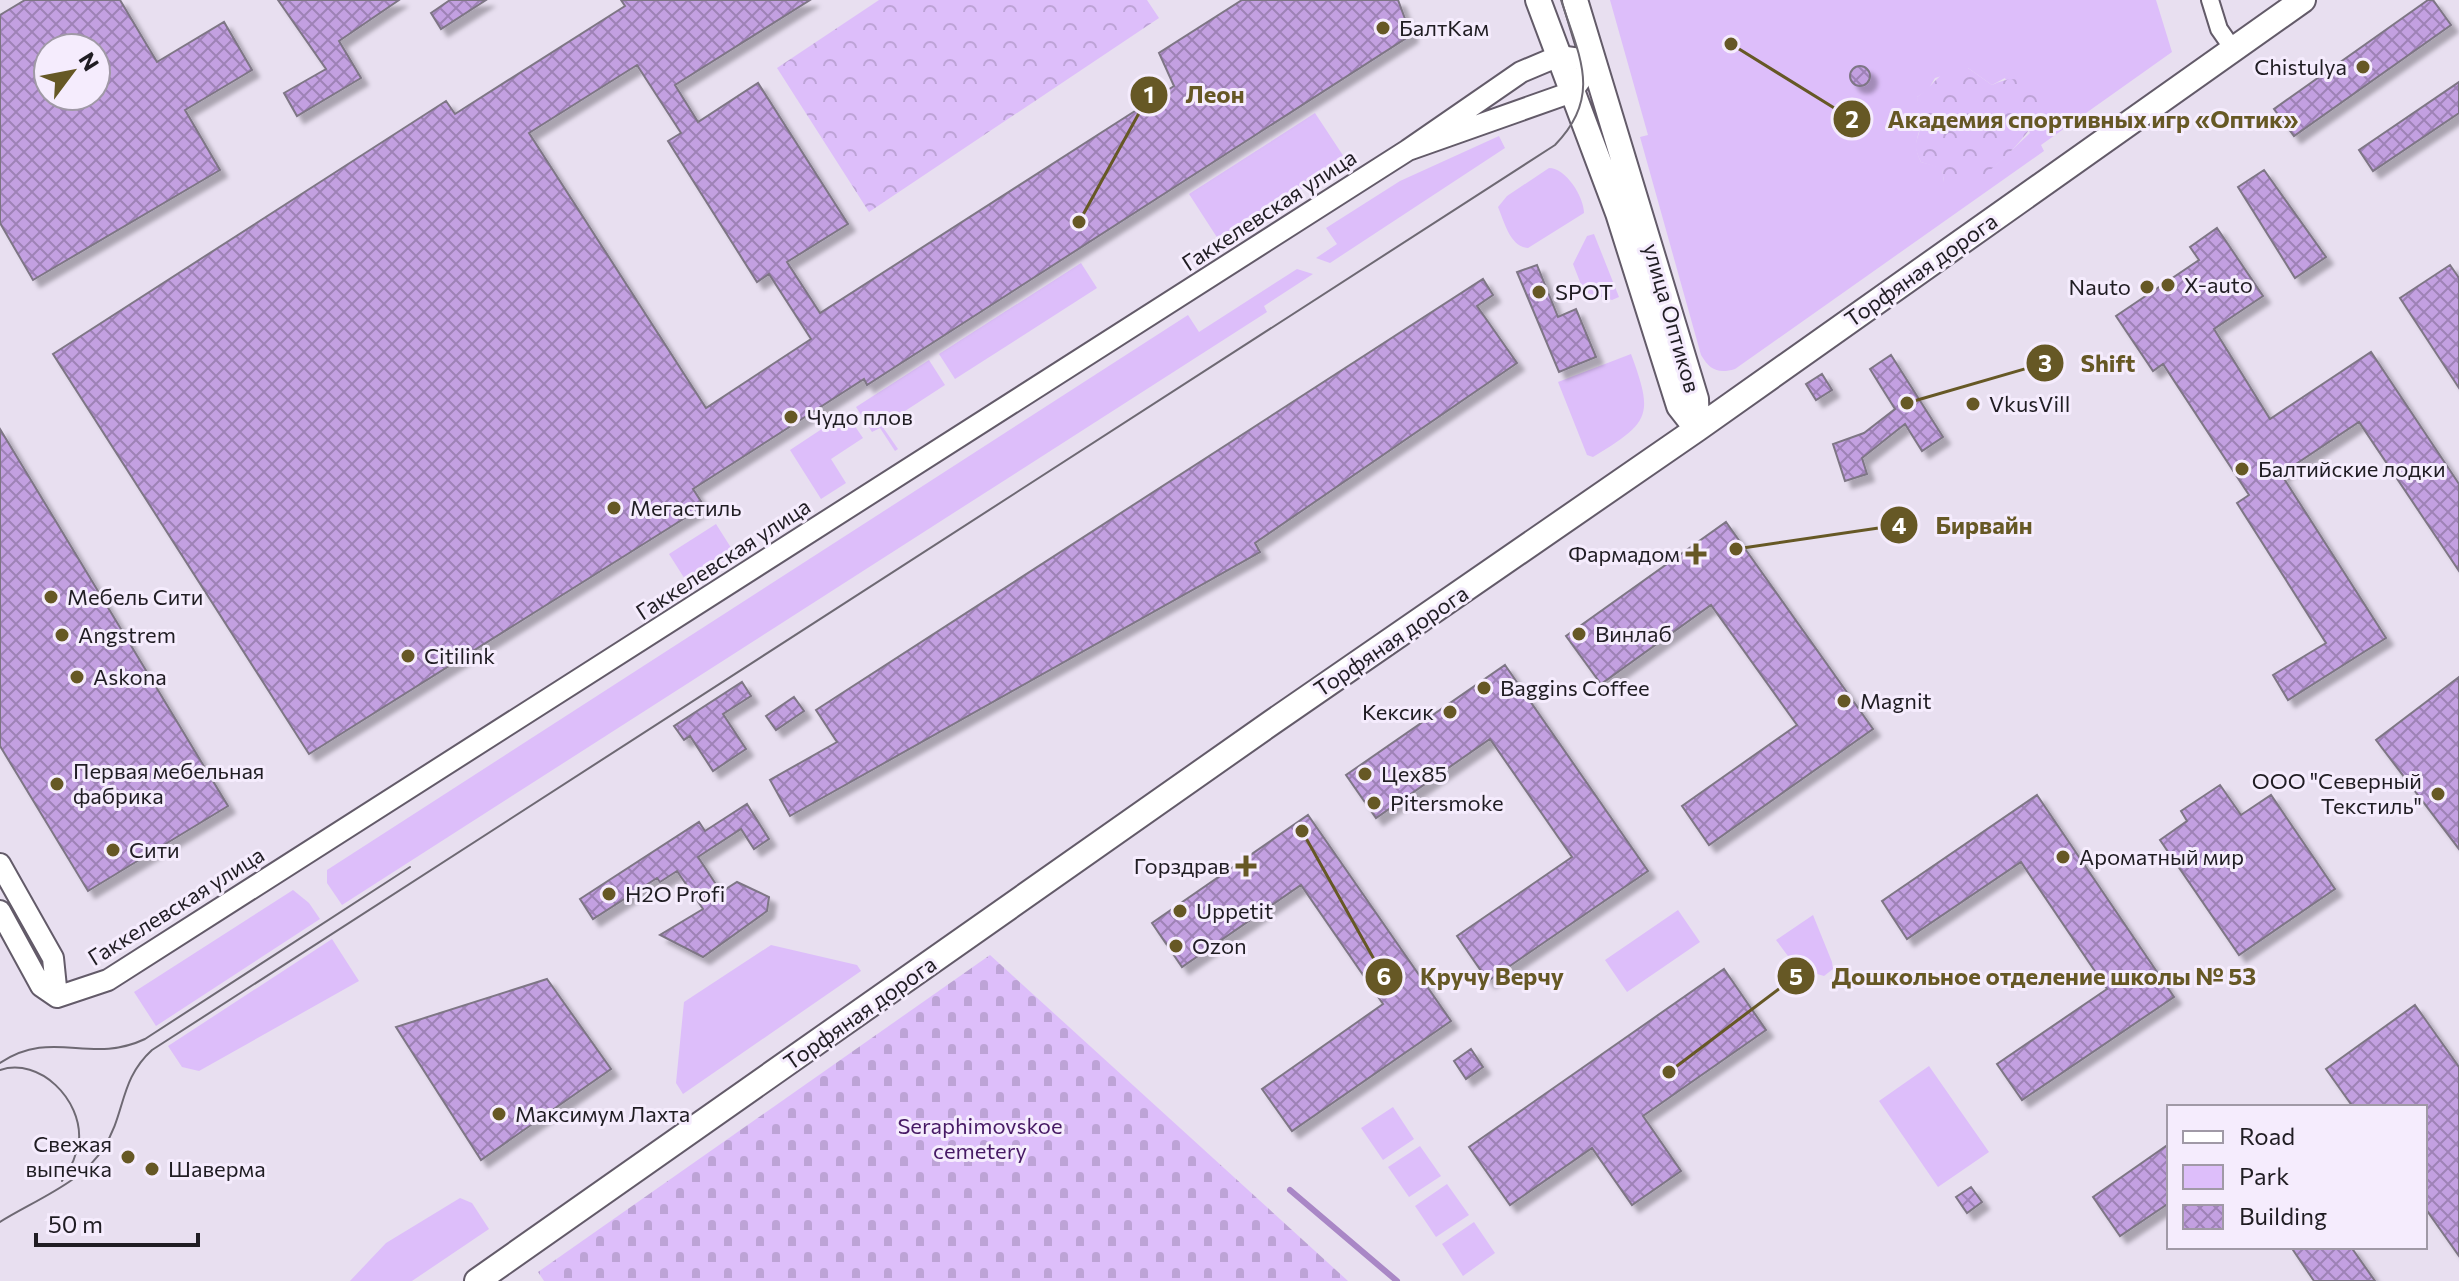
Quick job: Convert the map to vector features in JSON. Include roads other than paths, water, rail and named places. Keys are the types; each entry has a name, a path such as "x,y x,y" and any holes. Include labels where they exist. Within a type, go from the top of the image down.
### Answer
{"main road":[{"name":"улица Оптиков","path":"1538,0 1618,213 1679,406 1697,429"},
{"name":"улица Оптиков","path":"1575,0 1696,399 1697,429"},
{"name":"Торфяная дорога","path":"486,1279 1271,723 1697,429 2303,0"}],"street":[{"path":"2210,0 2219,29 2233,49"},
{"path":"1559,56 1594,61 1572,92"},
{"name":"Гаккелевская улица","path":"57,997 108,980 1408,150 1521,72 1559,56"},
{"name":"Гаккелевская улица","path":"1408,150 1572,92"},
{"path":"0,864 53,958 57,997"},
{"path":"0,911 41,986 57,997"}],"waterway":[{"path":"1290,1190 1397,1281"}],"tram line":[{"path":"0,1222 71,1181 95,1159 111,1134 134,1073 152,1050 1555,145 1579,110 1583,92 1580,58 1561,0"},
{"path":"0,1063 37,1048 106,1049 145,1039 410,867"},
{"path":"0,1070 30,1070 43,1076 56,1085 74,1110 78,1146 62,1181"}],"place":[{"name":"БалтКам","path":"1383,28"},
{"name":"Академия спортивных игр «Оптик»","path":"1731,44"},
{"name":"Chistulya","path":"2363,67"},
{"name":"Леон","path":"1079,222"},
{"name":"X-auto","path":"2168,285"},
{"name":"Nauto","path":"2147,287"},
{"name":"SPOT","path":"1539,292"},
{"name":"Shift","path":"1907,403"},
{"name":"VkusVill","path":"1973,404"},
{"name":"Чудо плов","path":"791,417"},
{"name":"Балтийские лодки","path":"2242,469"},
{"name":"Мегастиль","path":"614,508"},
{"name":"Бирвайн","path":"1736,549"},
{"name":"Фармадом","path":"1696,554"},
{"name":"Мебель Сити","path":"51,597"},
{"name":"Винлаб","path":"1579,634"},
{"name":"Angstrem","path":"62,635"},
{"name":"Citilink","path":"408,656"},
{"name":"Askona","path":"77,677"},
{"name":"Baggins Coffee","path":"1484,688"},
{"name":"Magnit","path":"1844,701"},
{"name":"Кексик","path":"1450,712"},
{"name":"Цех85","path":"1365,774"},
{"name":"Первая мебельная фабрика","path":"57,784"},
{"name":"ООО \"Северный Текстиль\"","path":"2438,794"},
{"name":"Pitersmoke","path":"1374,803"},
{"name":"Кручу Верчу","path":"1302,831"},
{"name":"Сити","path":"113,850"},
{"name":"Ароматный мир","path":"2063,857"},
{"name":"Горздрав","path":"1246,866"},
{"name":"H2O Profi","path":"609,894"},
{"name":"Uppetit","path":"1180,911"},
{"name":"Ozon","path":"1176,946"},
{"name":"Дошкольное отделение школы № 53","path":"1669,1072"},
{"name":"Максимум Лахта","path":"499,1114"},
{"name":"Свежая выпечка","path":"128,1157"},
{"name":"Шаверма","path":"152,1169"}],"park label":[{"name":"Seraphimovskoe cemetery","path":"980,1138"}]}
